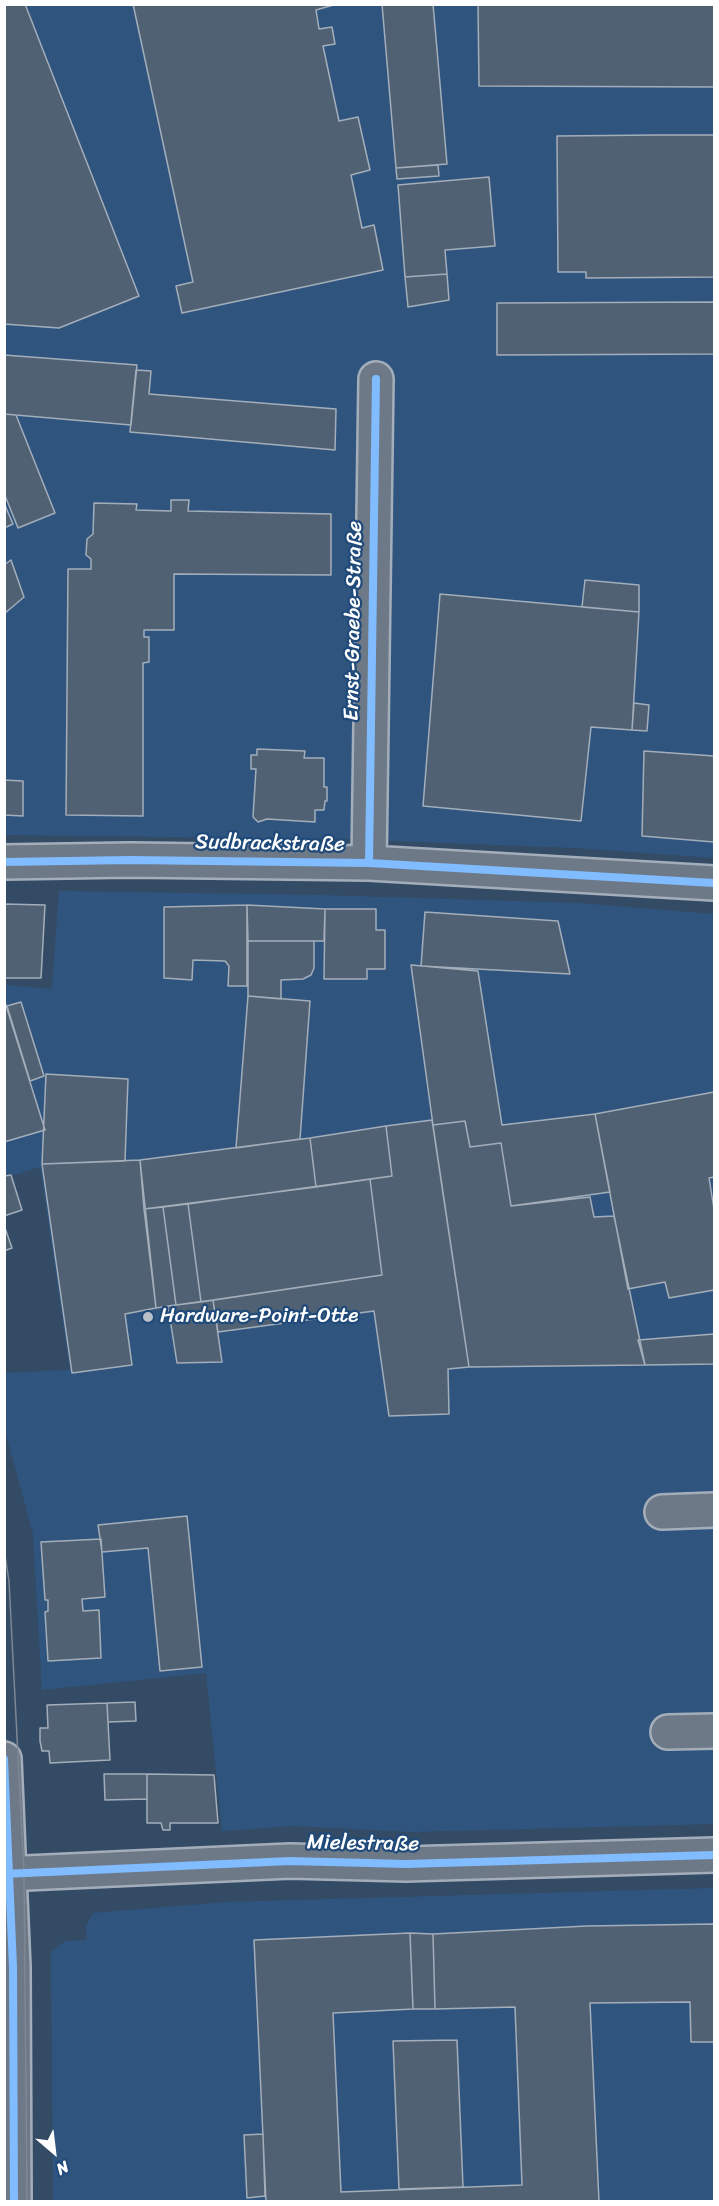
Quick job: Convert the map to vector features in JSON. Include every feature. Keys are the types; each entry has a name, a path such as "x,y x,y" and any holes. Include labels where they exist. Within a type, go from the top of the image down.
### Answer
{"street":[{"name":"Ernst-Graebe-Straße","path":"369,863 376,379"},
{"name":"Sudbrackstraße","path":"4,862 130,860 369,863 714,883"},
{"path":"662,1512 714,1510"},
{"path":"668,1732 714,1731"},
{"path":"4,1759 14,2202"},
{"name":"Mielestraße","path":"8,1874 290,1861 396,1864 714,1855"}],"shaded area":[{"path":"5,5 714,5 714,858 575,848 342,839 5,835"},
{"path":"59,891 320,895 578,903 714,914 714,1824 410,1832 294,1826 222,1831 206,1673 42,1690 33,1534 5,1430 4,1373 70,1370 40,1167 4,1178 5,985 52,989"},
{"path":"714,1888 714,2201 53,2201 51,1952 65,1941 87,1940 86,1927 93,1913 227,1902"}],"building":[{"path":"4,4 25,4 139,296 59,328 4,324"},
{"path":"133,4 337,4 316,10 319,29 332,27 335,44 323,46 339,121 358,117 370,170 351,175 362,228 374,225 383,270 182,313 176,286 193,282"},
{"path":"382,4 433,4 447,164 396,168"},
{"path":"478,4 714,4 714,87 479,86"},
{"path":"714,135 714,277 586,278 586,272 558,272 557,136"},
{"path":"438,165 439,176 397,179 396,168"},
{"path":"489,177 495,246 445,250 447,274 405,277 398,185"},
{"path":"447,274 449,300 408,307 405,277"},
{"path":"714,302 714,354 497,355 497,303"},
{"path":"4,355 137,365 131,425 4,414"},
{"path":"136,370 151,371 149,394 336,409 335,450 130,432"},
{"path":"4,414 16,415 55,513 18,528 4,493"},
{"path":"171,500 189,500 188,511 331,514 331,575 174,574 174,630 144,630 144,637 149,637 149,662 143,663 143,816 66,815 68,569 91,569 91,559 86,555 87,539 93,534 94,503 137,504 136,510 171,511"},
{"path":"4,503 13,524 4,528"},
{"path":"11,560 24,597 4,614 4,565"},
{"path":"585,580 639,585 639,612 582,607"},
{"path":"440,594 639,612 632,730 591,727 581,821 423,806"},
{"path":"634,703 649,705 647,731 632,730"},
{"path":"257,749 305,751 304,758 324,758 324,787 327,787 327,801 325,801 324,810 315,810 315,822 267,819 258,822 253,817 256,769 251,769 251,755 257,755"},
{"path":"644,751 714,756 714,842 642,836"},
{"path":"4,780 23,781 23,816 4,815"},
{"path":"4,904 45,905 41,978 4,978"},
{"path":"247,905 325,909 324,941 248,941"},
{"path":"247,905 247,986 228,986 229,966 225,961 193,960 192,980 164,978 164,907"},
{"path":"325,909 376,909 376,930 385,930 385,969 367,969 367,979 324,979"},
{"path":"425,912 558,921 570,974 421,966"},
{"path":"248,941 314,941 314,968 311,975 303,979 281,980 281,999 248,996"},
{"path":"411,965 478,971 502,1125 595,1114 610,1192 511,1206 501,1143 470,1147 465,1121 433,1125"},
{"path":"248,996 310,1001 300,1139 236,1148"},
{"path":"4,999 45,1130 4,1142"},
{"path":"21,1002 44,1076 30,1081 7,1006"},
{"path":"46,1074 128,1079 125,1161 42,1164"},
{"path":"714,1092 714,1177 709,1178 714,1209 714,1290 669,1298 665,1282 628,1289 595,1114"},
{"path":"432,1120 469,1367 448,1369 449,1414 389,1416 374,1311 218,1332 213,1300 382,1275 370,1179 392,1176 386,1126"},
{"path":"465,1121 470,1147 501,1143 511,1206 590,1197 594,1217 614,1216 645,1365 469,1367 433,1125"},
{"path":"386,1126 392,1176 316,1187 310,1138"},
{"path":"310,1138 316,1187 144,1209 140,1160"},
{"path":"140,1160 156,1308 125,1314 132,1365 72,1373 42,1164"},
{"path":"11,1175 22,1210 4,1216 4,1176"},
{"path":"370,1179 382,1275 201,1302 188,1204"},
{"path":"188,1204 201,1302 176,1305 163,1207"},
{"path":"163,1207 176,1305 156,1308 144,1209"},
{"path":"4,1225 12,1248 4,1251"},
{"path":"213,1300 222,1362 177,1363 168,1306"},
{"path":"714,1334 714,1364 645,1365 638,1340"},
{"path":"187,1516 202,1667 160,1671 148,1548 102,1552 98,1525"},
{"path":"101,1539 105,1597 82,1599 83,1611 99,1610 101,1658 48,1661 45,1612 48,1611 48,1600 45,1600 41,1542"},
{"path":"135,1702 136,1721 108,1722 107,1703"},
{"path":"107,1703 110,1760 50,1763 49,1751 42,1751 40,1741 40,1728 48,1728 47,1705"},
{"path":"104,1774 147,1774 147,1799 105,1800"},
{"path":"147,1774 214,1775 218,1823 170,1823 170,1830 163,1830 161,1823 147,1823"},
{"path":"714,1924 714,2042 691,2042 690,2002 590,2003 599,2202 266,2202 254,1940 410,1933 413,2009 333,2013 341,2192 522,2185 515,2007 435,2009 433,1934 587,1926"},
{"path":"410,1933 433,1934 435,2009 413,2009"},
{"path":"457,2040 463,2187 399,2189 393,2041"},
{"path":"263,2134 265,2196 247,2198 244,2135"}],"tram line":[{"path":"4,1549 9,1581 24,1873 27,2202"}],"cycle path":[{"path":"369,863 376,379"},
{"path":"4,862 130,860 369,863 714,883"},
{"path":"4,1759 13,1967 14,2202"},
{"path":"4,1874 290,1861 406,1864 714,1855"}],"place":[{"name":"Hardware-Point-Otte","path":"148,1317"}]}
